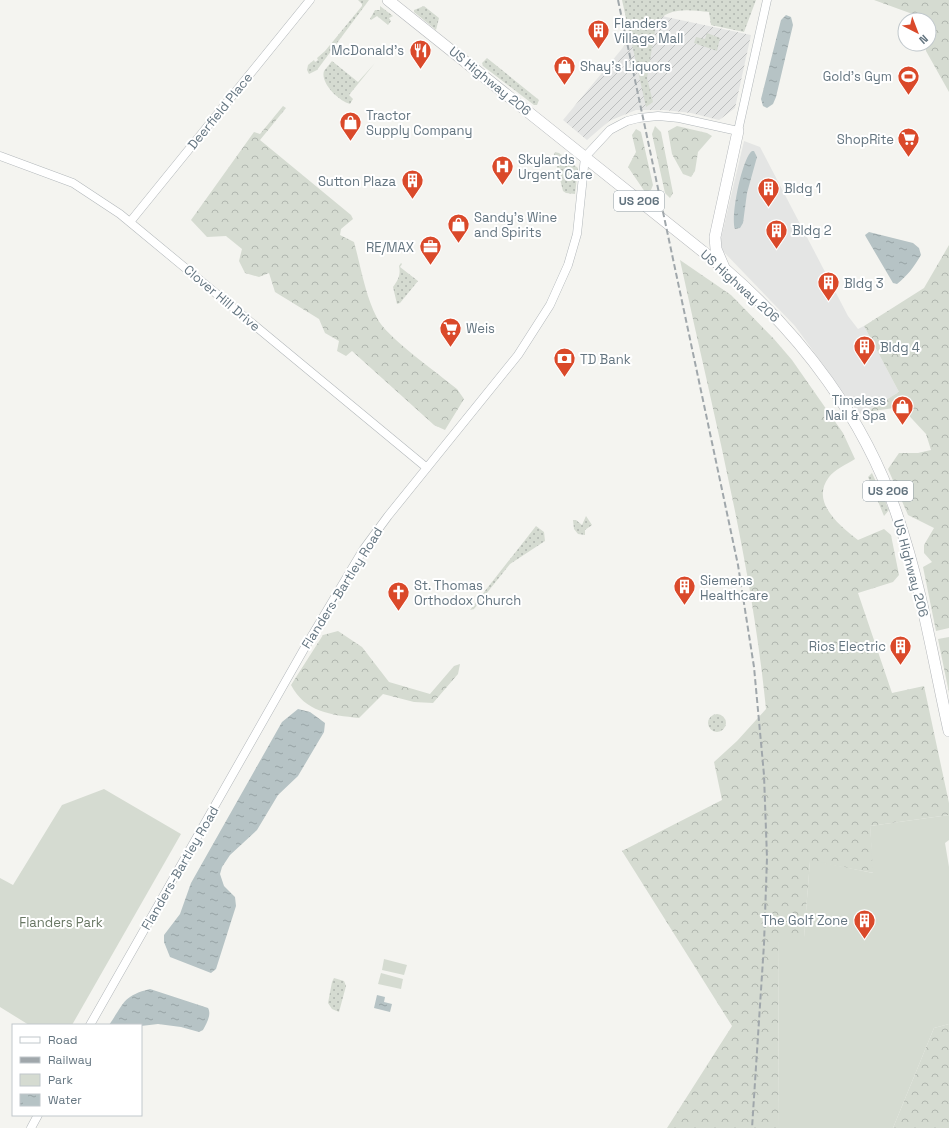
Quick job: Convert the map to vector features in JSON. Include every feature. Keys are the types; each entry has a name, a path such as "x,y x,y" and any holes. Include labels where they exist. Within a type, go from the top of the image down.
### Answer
{"highway":[{"name":"US Highway 206","path":"388,0 726,270 765,306 810,356 843,404 877,467 895,508 908,547 949,730"},
{"path":"726,270 716,249 715,242 738,131"}],"street":[{"name":"Deerfield Place","path":"130,222 310,0"},
{"path":"585,157 610,130 627,121 639,118 658,116 679,118 738,131 767,0"},
{"name":"Clover Hill Drive","path":"0,156 73,183 130,222 427,468"},
{"name":"Flanders-Bartley Road","path":"91,1024 355,562 370,539 518,355 554,299 568,265 578,234 585,157"},
{"path":"31,1128 37,1116"}],"shaded area":[{"path":"624,8 751,35 735,108 719,120 691,113 664,110 636,110 609,121 587,140 563,120 630,39"},
{"path":"744,141 760,147 848,316 858,329 864,326 899,392 866,412 859,414 795,326 719,247"}],"green space":[{"path":"358,0 369,0 317,70 309,74 307,70 308,65 314,60 315,62 318,60 317,58 325,51 362,6"},
{"path":"622,0 756,0 744,32 711,25 709,12 687,10 672,12 660,19 656,25 647,78 653,102 646,107"},
{"path":"874,0 949,0 949,92 927,52 937,52 937,12 907,12"},
{"path":"380,6 393,16 389,18 391,21 388,25 377,16 371,20 370,19 375,10 380,10"},
{"path":"424,6 439,18 436,30 414,12 414,10"},
{"path":"707,33 720,38 717,51 694,43 696,37 705,39"},
{"path":"487,58 539,100 537,105 534,105 483,66 482,63"},
{"path":"332,61 358,82 375,63 349,95 353,99 350,104 331,91 325,81 324,71"},
{"path":"283,106 286,108 260,140 351,215 353,219 341,229 340,235 354,242 366,290 377,318 390,335 457,389 464,399 445,430 434,425 352,351 346,356 337,351 339,341 325,333 319,319 275,292 269,273 259,277 245,273 239,261 242,249 226,236 207,237 191,220 254,132 260,134"},
{"path":"655,126 661,132 673,193 670,198 665,193 652,134"},
{"path":"677,126 707,133 712,136 698,152 695,171 691,177 683,174 672,154 668,131"},
{"path":"636,129 641,132 653,185 651,190 645,192 628,167 636,152 632,135"},
{"path":"555,152 559,153 578,168 575,194 566,193 563,191 554,155"},
{"path":"949,245 949,628 936,631 923,567 932,562 924,553 924,545 934,528 908,515 888,469 899,453 918,453 931,450 926,434 901,407 866,412 899,392 864,326 924,288"},
{"path":"680,260 731,295 774,339 792,360 843,433 855,459 831,474 829,477 824,486 823,495 825,504 835,520 858,540 884,529 891,535 899,575 893,582 858,593 892,693 924,686 949,803 949,815 870,826 874,873 810,861 804,937 778,937 779,1128 667,1128 732,1026 622,851 722,800 714,762 737,741 766,709 751,596 741,540"},
{"path":"401,263 402,264 400,267 418,281 400,303 397,304 393,287 399,277 399,266"},
{"path":"872,473 889,510 884,516 868,477"},
{"path":"586,516 592,525 585,530 585,535 578,534 574,529 573,520 576,520 582,525"},
{"path":"536,526 544,532 545,541 510,564 474,609 470,610"},
{"path":"338,631 362,647 389,682 430,694 454,666 460,664 458,674 433,703 414,702 383,694 359,718 329,713 311,707 297,694 291,685 323,635"},
{"path":"949,637 949,693 938,639"},
{"path":"717,714 723,717 726,723 723,729 717,732 711,729 708,723 711,717"},
{"name":"Flanders Park","path":"104,789 181,834 73,1024 27,1024 0,1007 0,878 13,885 62,805"},
{"path":"949,815 949,840 945,843 949,867 949,1024 934,1028 893,1128 779,1128 778,937 804,937 810,860 873,873 870,826"},
{"path":"384,959 407,965 404,975 382,970"},
{"path":"381,973 403,979 401,989 378,984"},
{"path":"334,978 344,981 346,986 339,1012 332,1009 328,1003"},
{"path":"949,1024 949,1128 893,1128 934,1028"}],"water":[{"path":"786,15 791,17 793,25 776,97 773,104 767,108 763,106 761,99 781,20"},
{"path":"752,151 754,151 757,157 747,193 743,223 740,228 735,229 734,213 738,188 744,165"},
{"path":"869,232 913,243 919,248 921,255 908,274 897,284 893,283 866,237 865,235"},
{"path":"298,709 310,712 325,723 324,732 298,776 278,795 257,830 230,855 222,867 220,874 224,886 235,897 236,906 216,969 211,973 170,957 164,942 164,935 180,914 191,883 282,722"},
{"path":"150,989 208,1008 209,1016 203,1030 199,1032 181,1027 158,1024 142,1026 142,1024 110,1024 121,1006 129,998"},
{"path":"377,995 385,997 384,1002 392,1004 390,1012 374,1008"}],"railway":[{"path":"618,0 738,565 754,667 764,775 767,858 764,944 752,1128"}],"place":[{"name":"Flanders Village Mall","path":"599,50"},
{"name":"McDonald's","path":"420,70"},
{"name":"Shay's Liquors","path":"564,86"},
{"name":"Gold's Gym","path":"908,96"},
{"name":"Tractor Supply Company","path":"350,142"},
{"name":"ShopRite","path":"909,158"},
{"name":"Skylands Urgent Care","path":"503,186"},
{"name":"Sutton Plaza","path":"412,200"},
{"name":"Bldg 1","path":"768,208"},
{"name":"Sandy's Wine and Spirits","path":"458,244"},
{"name":"Bldg 2","path":"776,250"},
{"name":"RE/MAX","path":"430,266"},
{"name":"Bldg 3","path":"829,302"},
{"name":"Weis","path":"451,348"},
{"name":"Bldg 4","path":"865,366"},
{"name":"TD Bank","path":"564,378"},
{"name":"Timeless Nail & Spa","path":"902,426"},
{"name":"Siemens Healthcare","path":"684,606"},
{"name":"St. Thomas Orthodox Church","path":"398,612"},
{"name":"Rios Electric","path":"901,666"},
{"name":"The Golf Zone","path":"864,940"}]}
